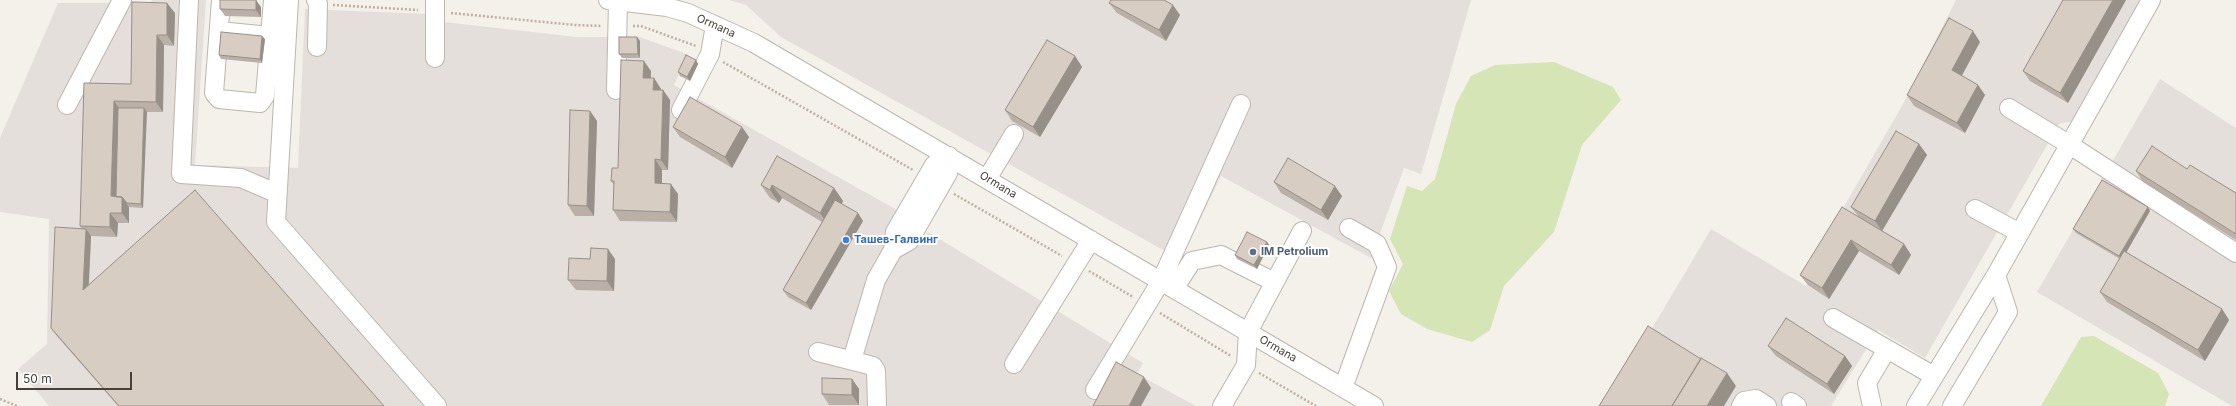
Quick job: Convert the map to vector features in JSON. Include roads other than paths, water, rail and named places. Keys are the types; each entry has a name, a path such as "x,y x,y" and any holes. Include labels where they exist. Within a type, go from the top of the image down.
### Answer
{"street":[{"path":"68,105 122,0"},
{"path":"189,0 181,174 241,178 276,193"},
{"path":"221,0 214,93 220,99 253,102 260,102 265,96 273,0"},
{"path":"289,0 276,193 276,222 437,406"},
{"path":"316,0 318,4 317,47"},
{"path":"435,0 435,58"},
{"path":"613,0 616,90"},
{"name":"Ormana","path":"613,0 667,7 715,25 754,43 950,156 1374,406"},
{"path":"1916,406 1996,275 2151,0"},
{"path":"681,110 710,54 715,25"},
{"path":"219,31 270,36"},
{"path":"1168,285 1241,104"},
{"path":"2009,108 2070,145 2236,253"},
{"path":"987,179 1014,134"},
{"path":"852,360 876,280 893,250 895,232 934,182 934,165 950,156"},
{"path":"1975,209 2020,233"},
{"path":"1343,388 1387,267 1377,244 1349,228"},
{"path":"1222,406 1246,365 1248,332 1302,231"},
{"path":"1014,364 1091,240"},
{"path":"1095,390 1146,306 1192,261 1221,255 1274,282"},
{"path":"1952,406 2008,312 1996,275"},
{"path":"1833,318 1934,376"},
{"path":"1872,406 1866,383 1887,349"},
{"path":"818,352 873,366 876,372 877,406"},
{"path":"1741,406 1744,401 1756,399 1768,406"}],"place":[{"name":"Ташев-Галвинг","path":"846,240"},
{"name":"IM Petrolium","path":"1253,252"}]}
